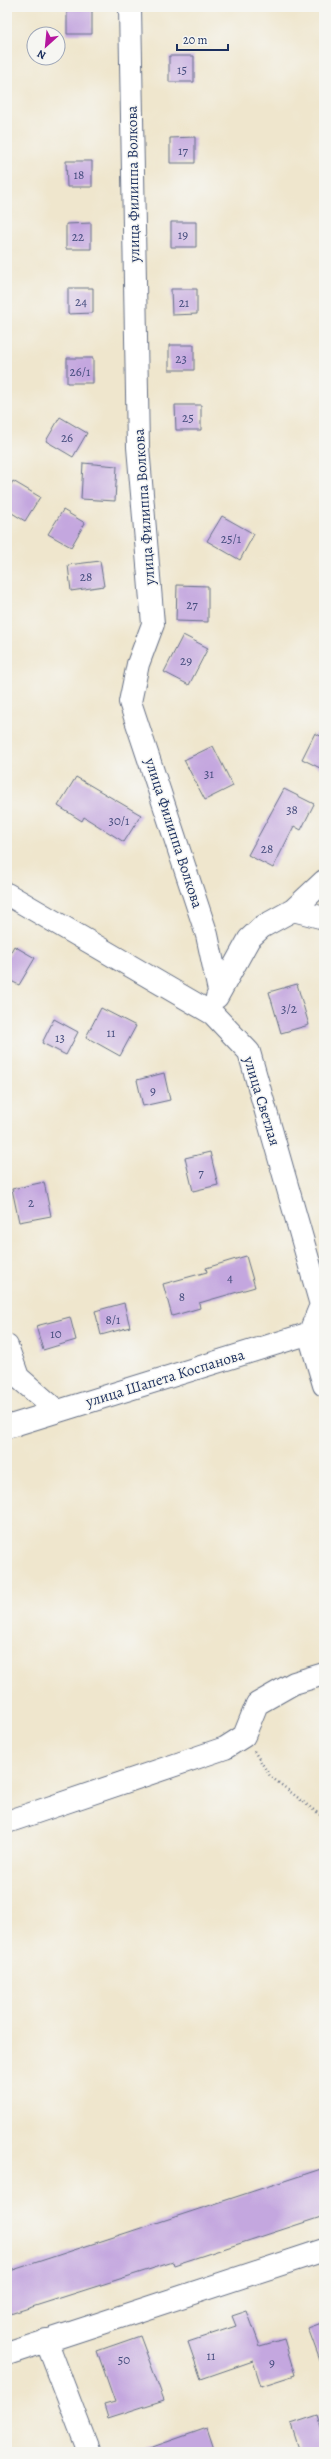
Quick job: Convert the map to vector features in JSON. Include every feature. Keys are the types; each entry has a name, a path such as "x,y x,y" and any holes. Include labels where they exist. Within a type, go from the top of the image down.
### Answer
{"street":[{"name":"улица Филиппа Волкова","path":"130,7 138,447 153,624 138,664 130,702 207,934 219,991"},
{"path":"213,1014 219,991 250,939 262,927 293,910 324,880"},
{"name":"улица Светлая","path":"7,894 213,1014 249,1052 321,1305 316,1331"},
{"path":"293,910 324,918"},
{"path":"316,1331 324,1385"},
{"name":"улица Шапета Коспанова","path":"7,1427 316,1331"},
{"path":"7,1346 18,1377 57,1411"},
{"path":"7,1822 225,1748 244,1736 257,1704 294,1683 324,1674"},
{"path":"7,2354 324,2250"},
{"path":"46,2340 89,2452"}],"path":[{"path":"244,1736 270,1776 324,1818"}],"building":[{"path":"67,8 92,8 92,34 67,34"},
{"path":"169,56 194,56 194,82 169,82"},
{"path":"195,137 195,163 170,163 170,138"},
{"path":"66,161 92,161 92,187 67,187"},
{"path":"171,222 196,222 196,247 171,247"},
{"path":"91,223 91,249 66,249 66,224"},
{"path":"68,288 93,288 93,313 68,314"},
{"path":"171,289 197,289 197,314 172,315"},
{"path":"169,345 194,345 194,370 169,370"},
{"path":"67,358 93,358 93,383 67,383"},
{"path":"175,405 201,405 201,430 176,430"},
{"path":"60,417 87,433 73,457 46,441"},
{"path":"83,463 117,466 115,501 81,499"},
{"path":"13,481 40,497 25,521 7,510 7,492"},
{"path":"63,510 85,523 71,547 48,534"},
{"path":"222,516 254,534 240,560 207,541"},
{"path":"100,561 104,586 71,591 68,565"},
{"path":"177,585 208,586 208,622 176,621"},
{"path":"183,635 208,648 189,685 164,672"},
{"path":"315,733 324,738 324,770 302,759"},
{"path":"213,746 233,786 205,800 184,760"},
{"path":"76,777 141,815 124,842 84,817 82,821 58,806"},
{"path":"284,789 314,804 301,830 294,826 273,868 248,855"},
{"path":"14,946 35,958 19,985 7,979 7,959"},
{"path":"297,984 309,1025 281,1033 269,992"},
{"path":"101,1008 136,1026 120,1056 86,1037"},
{"path":"54,1019 78,1032 66,1055 42,1043"},
{"path":"164,1073 170,1100 143,1106 137,1080"},
{"path":"210,1152 218,1185 193,1191 185,1158"},
{"path":"44,1182 51,1216 19,1222 12,1189"},
{"path":"246,1256 255,1287 199,1303 200,1308 172,1316 163,1284 207,1272 206,1268"},
{"path":"124,1303 130,1327 101,1335 95,1311"},
{"path":"70,1317 76,1340 43,1350 36,1326"},
{"path":"324,2168 324,2216 174,2265 173,2262 7,2315 7,2272"},
{"path":"247,2311 260,2346 284,2339 295,2375 261,2386 253,2361 201,2379 188,2342 236,2326 232,2316"},
{"path":"324,2322 324,2366 322,2366 308,2328"},
{"path":"140,2336 164,2400 108,2418 104,2405 115,2402 97,2351"},
{"path":"318,2415 324,2434 324,2450 300,2452 291,2424"},
{"path":"207,2428 215,2452 145,2452 144,2450"}]}
